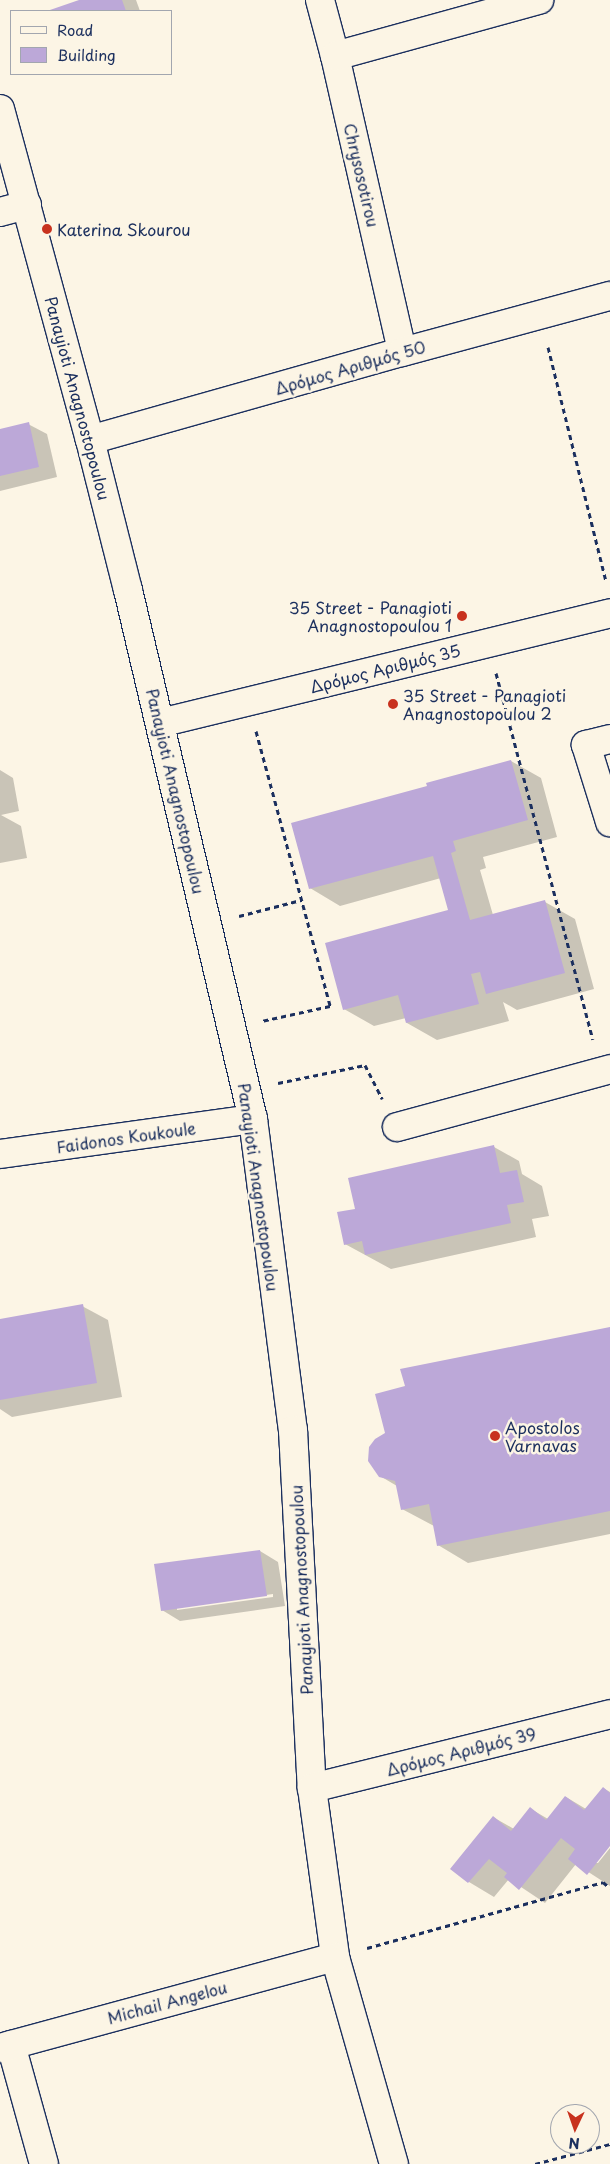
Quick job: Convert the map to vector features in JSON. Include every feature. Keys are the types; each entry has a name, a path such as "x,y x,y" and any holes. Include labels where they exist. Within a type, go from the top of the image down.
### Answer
{"street":[{"name":"Chrysosotirou","path":"320,0 335,56 402,352"},
{"path":"335,56 539,0"},
{"name":"Panayioti Anagnostopoulou","path":"0,109 90,440 160,723 252,1120 293,1430 312,1788 335,1957 394,2164"},
{"path":"0,212 27,205"},
{"name":"Δρόμος Αριθμός 50","path":"90,440 402,352 610,296"},
{"name":"Δρόμος Αριθμός 35","path":"160,723 488,643 609,600"},
{"path":"610,739 586,745 610,822"},
{"path":"397,1127 605,1070"},
{"name":"Faidonos Koukoule","path":"0,1154 252,1120"},
{"name":"Δρόμος Αριθμός 39","path":"312,1788 610,1714"},
{"name":"Michail Angelou","path":"5,2046 335,1957"},
{"path":"5,2046 44,2164"}],"path":[{"path":"540,314 609,600"},
{"path":"488,643 605,1070"},
{"path":"232,1028 330,1006 248,702"},
{"path":"207,924 301,900"},
{"path":"246,1089 365,1065 397,1127"},
{"path":"335,1957 603,1882 610,1888"},
{"path":"535,2164 610,2144"}],"building":[{"path":"79,0 122,0 126,10 50,10"},
{"path":"29,422 39,467 0,476 0,429"},
{"path":"511,760 528,820 453,841 456,851 451,853 470,920 545,900 565,973 486,994 480,972 471,974 479,1004 406,1023 398,995 343,1010 325,943 448,910 433,856 309,889 291,823 427,786 426,783"},
{"path":"494,1145 500,1173 517,1170 524,1202 507,1205 511,1223 365,1255 362,1241 344,1245 337,1212 355,1209 348,1178"},
{"path":"83,1304 97,1383 0,1400 0,1319"},
{"name":"Apostolos Varnavas","path":"610,1327 610,1511 437,1546 429,1504 401,1510 395,1481 379,1477 368,1461 369,1447 375,1439 385,1433 375,1394 405,1386 400,1369"},
{"path":"260,1550 267,1596 161,1611 154,1564"},
{"path":"603,1787 610,1793 610,1846 587,1875 568,1859 575,1849 561,1838 519,1890 504,1877 507,1873 489,1859 468,1883 450,1869 493,1816 511,1831 530,1807 546,1820 565,1796 584,1810"}],"place":[{"name":"Katerina Skourou","path":"47,229"},
{"name":"35 Street - Panagioti Anagnostopoulou 1","path":"462,616"},
{"name":"35 Street - Panagioti Anagnostopoulou 2","path":"393,704"},
{"name":"Apostolos Varnavas","path":"495,1436"}]}
